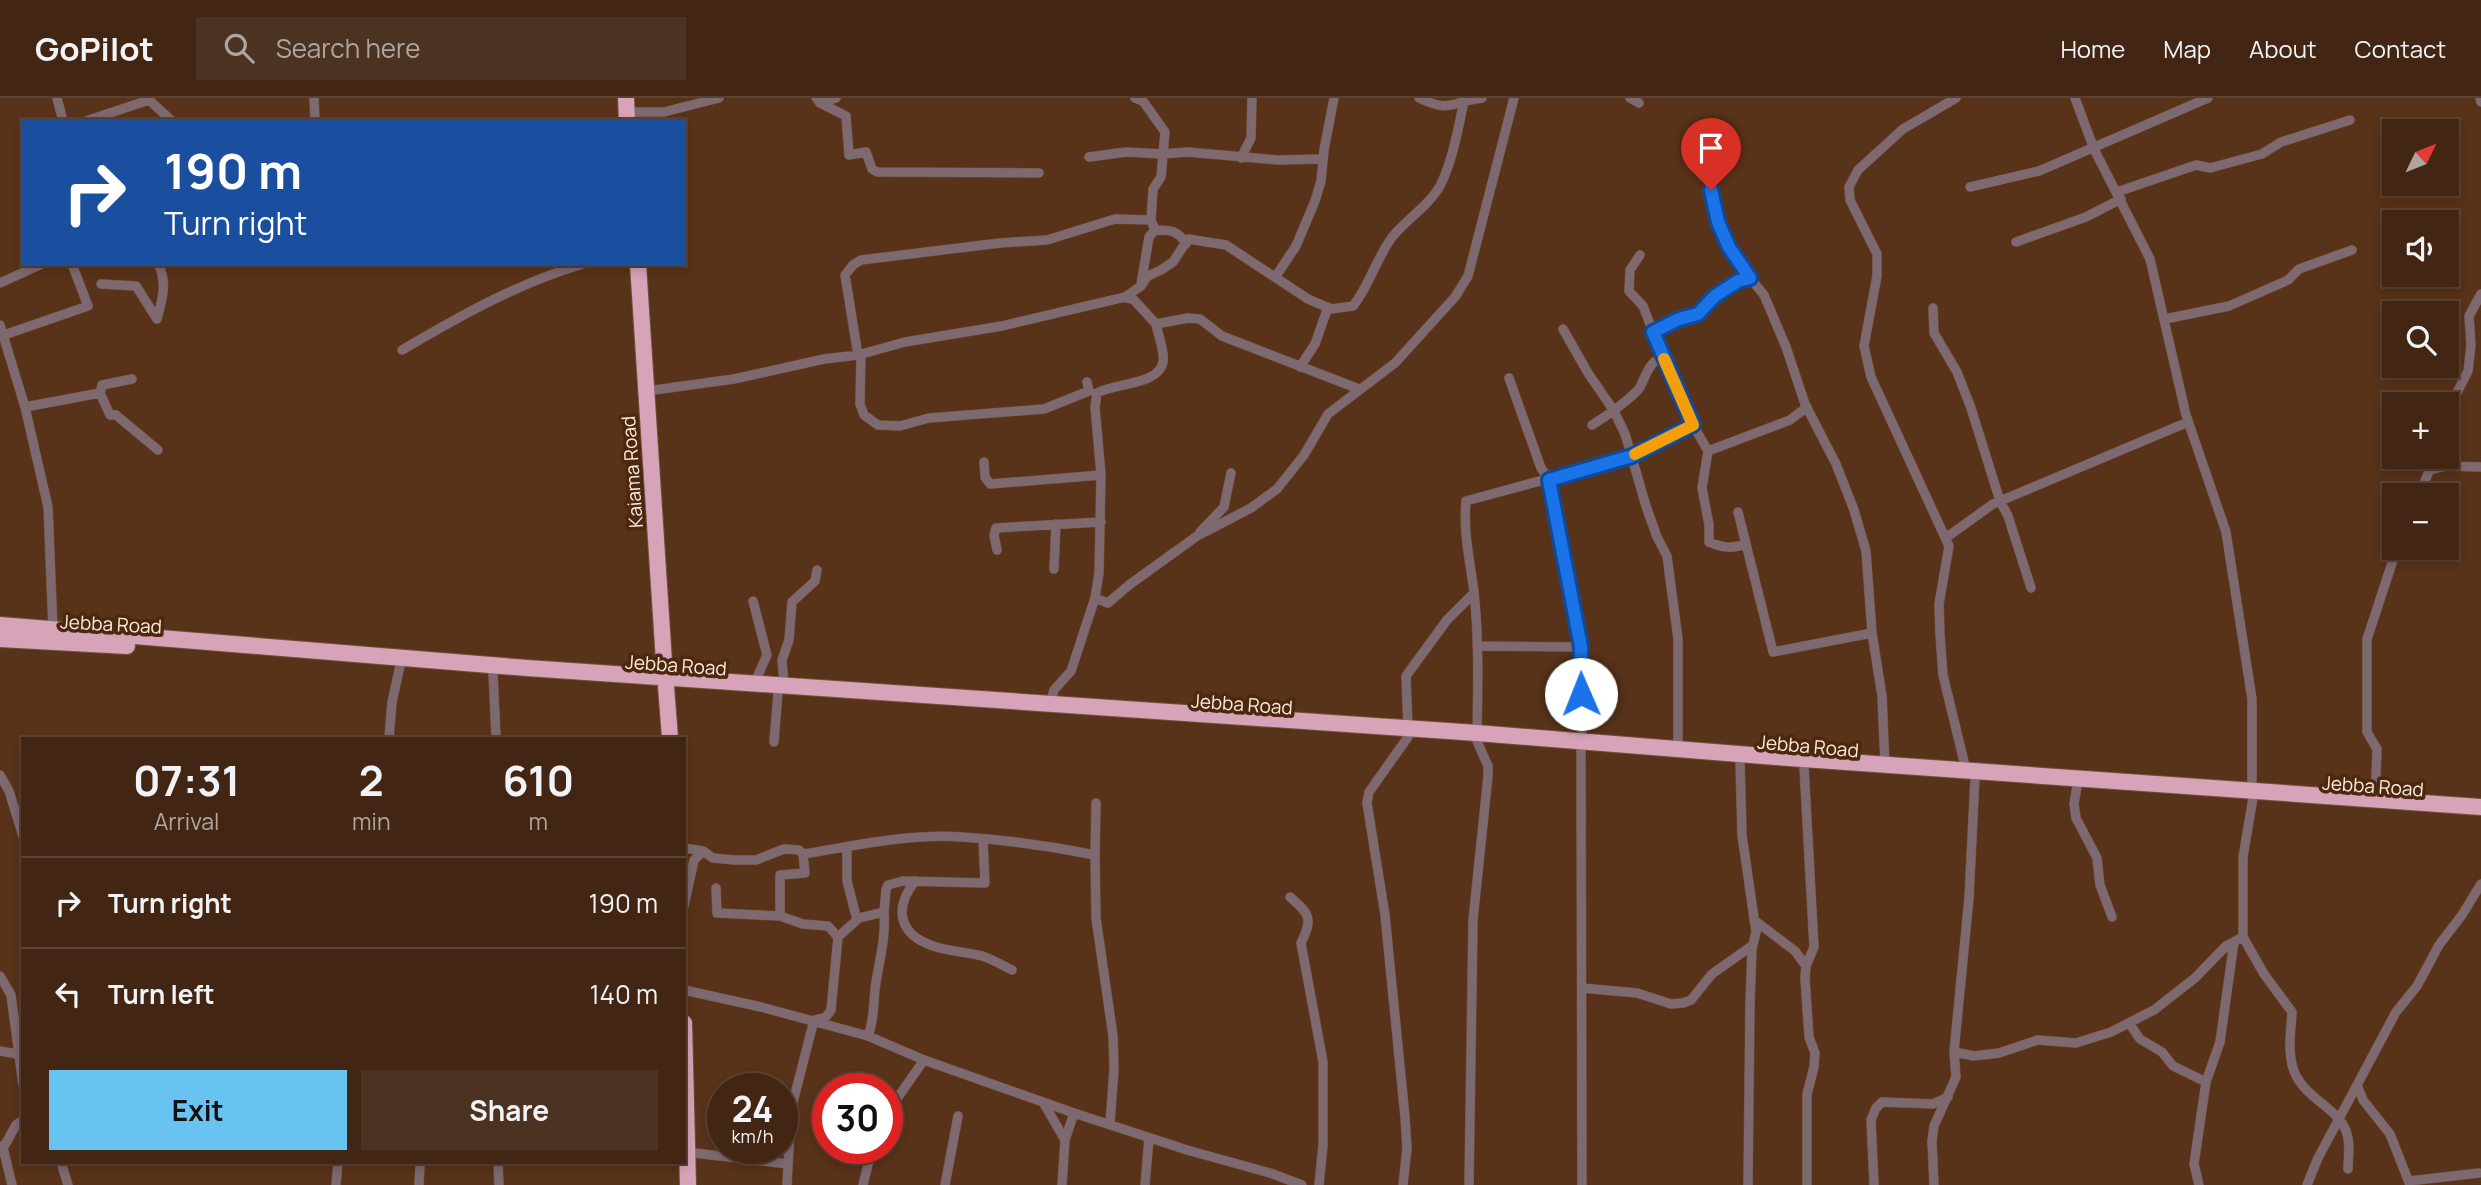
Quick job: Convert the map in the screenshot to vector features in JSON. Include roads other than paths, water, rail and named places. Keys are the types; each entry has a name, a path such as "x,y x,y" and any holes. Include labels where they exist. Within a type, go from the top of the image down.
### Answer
{"highway":[{"name":"Kaiama Road","path":"638,266 670,737"},
{"name":"Jebba Road","path":"0,625 666,681 755,682 781,688 1050,713 1477,737 1804,767 1970,774 2253,794 2481,815"},
{"name":"Jebba Road","path":"0,639 173,648 494,672 1050,704 1408,733"},
{"name":"Jebba Road","path":"1581,746 1678,747 1885,764 2077,786 2481,807"},
{"path":"686,1152 688,1185"}],"street":[{"path":"57,98 62,119"},
{"path":"314,98 315,119"},
{"path":"627,110 664,112 719,98"},
{"path":"818,100 836,98"},
{"path":"1135,98 1143,101 1166,132 1161,177 1153,189 1151,220 1155,230"},
{"path":"1241,158 1251,138 1252,98"},
{"path":"1276,276 1307,224 1321,181 1334,98"},
{"path":"1419,98 1439,107 1452,107 1465,100 1482,98"},
{"path":"1095,598 1108,603 1197,536 1251,508 1277,489 1299,463 1328,414 1395,363 1448,305 1468,276 1514,98"},
{"path":"1630,98 1639,103"},
{"path":"1939,108 1944,98"},
{"path":"1934,1185 1934,1126 1956,1077 1954,1052 1969,898 1970,774 1944,675 1940,635 1939,604 1949,555 1947,537 1871,377 1864,345 1877,276 1877,254 1850,200 1849,187 1858,170 1903,130 1956,98"},
{"path":"2076,98 2094,149 2150,259 2188,422 2226,532 2252,699 2253,794 2244,857 2243,937 2264,974 2292,1012 2290,1044 2294,1072 2307,1092 2339,1121 2347,1135 2348,1169"},
{"path":"1970,187 2039,171 2208,98"},
{"path":"91,119 138,101 149,100 170,119"},
{"path":"818,100 846,116 849,155 866,152 872,169 877,172 1039,173"},
{"path":"647,391 734,379 824,359 860,354 905,342 1002,326 1125,297 1141,286 1148,276 1173,262 1188,239 1226,245 1308,299 1328,307 1353,306 1363,294 1373,268 1394,235 1440,185 1456,145 1465,100"},
{"path":"2016,242 2086,217 2119,196 2196,165 2210,168 2262,154 2281,142 2350,120"},
{"path":"1089,157 1126,152 1188,152 1278,160 1323,159"},
{"path":"1706,170 1718,222 1729,247 1764,295 1807,407 1836,464 1854,510 1866,551 1872,633 1883,707 1885,764"},
{"path":"1087,382 1089,391 1044,409 929,418 900,426 878,425 864,415 860,404 860,354 845,275 861,260 1047,240 1115,219 1151,220"},
{"path":"1141,286 1149,237 1155,230 1173,230 1186,244"},
{"path":"2165,319 2229,306 2288,280 2298,269 2352,250"},
{"path":"1640,254 1630,270 1629,291 1643,306 1693,425 1708,451 1702,488 1709,525 1709,542 1720,547 1733,548 1746,544"},
{"path":"0,283 38,266"},
{"path":"4,335 88,306 73,266"},
{"path":"102,284 136,286 157,319 164,290 163,274 159,266"},
{"path":"402,350 505,294 539,278 577,266"},
{"path":"1653,332 1679,319 1698,314 1715,296 1738,281 1750,278"},
{"path":"2457,392 2468,371 2471,345 2469,316 2481,294"},
{"path":"1050,704 1054,690 1071,671 1095,598 1099,573 1101,475 1095,407 1097,393 1153,377 1160,371 1163,360 1156,324 1134,300 1125,297"},
{"path":"1300,367 1315,344 1328,307"},
{"path":"1933,308 1934,333 1957,372 1971,408 2031,588"},
{"path":"1156,324 1188,317 1200,319 1222,336 1359,388"},
{"path":"0,325 25,407 48,507 53,629"},
{"path":"1563,329 1626,434 1646,506 1667,556 1678,639 1678,747"},
{"path":"1592,425 1637,391 1643,376 1654,362"},
{"path":"1509,378 1541,468 1549,480 1581,647 1582,1185"},
{"path":"132,379 102,385 100,393 110,415 116,415 159,450"},
{"path":"25,407 100,393"},
{"path":"1708,451 1790,419 1807,407"},
{"path":"1947,537 2000,501 2188,422"},
{"path":"1469,1185 1473,920 1488,766 1477,737 1477,646 1474,593 1464,525 1466,501 1632,456 1693,425"},
{"path":"984,462 985,477 990,484 1101,475"},
{"path":"2424,483 2430,470 2446,466 2481,467"},
{"path":"1197,536 1224,507 1231,473"},
{"path":"1738,512 1773,652 1872,633"},
{"path":"1218,513 1230,518"},
{"path":"997,550 994,535 996,528 1101,522"},
{"path":"1054,569 1056,524"},
{"path":"2375,800 2377,749 2367,732 2367,639 2393,560"},
{"path":"774,743 782,660 789,640 792,601 815,581 817,570"},
{"path":"1403,1185 1408,1148 1385,915 1367,803 1369,792 1408,733 1406,676 1447,620 1474,593"},
{"path":"754,601 767,654 755,682"},
{"path":"1477,646 1581,647"},
{"path":"389,737 392,702 400,666"},
{"path":"494,672 496,737"},
{"path":"1740,761 1742,835 1756,932 1750,1003 1748,1185"},
{"path":"1804,767 1814,947 1806,966 1809,1037 1815,1054 1807,1094 1807,1185"},
{"path":"0,775 9,791 21,830"},
{"path":"2077,786 2074,804 2076,818 2097,858 2100,885 2112,917"},
{"path":"1096,803 1096,918 1113,1036 1111,1124"},
{"path":"803,854 891,840 961,837 1063,848 1095,855"},
{"path":"868,1036 873,1022 876,983 885,936 884,912 888,885 904,881 985,883 983,840"},
{"path":"847,847 847,881 857,920"},
{"path":"686,848 703,851 713,858 734,860 756,860 784,849 799,850 803,854 805,873 780,875 780,916"},
{"path":"686,897 694,860 703,851"},
{"path":"915,881 902,901 901,911 903,920 918,938 931,945 985,957 1012,970"},
{"path":"2307,1185 2318,1158 2396,1012 2417,986 2439,945 2481,884"},
{"path":"716,888 717,914 780,916 803,924 828,926 838,937"},
{"path":"1290,897 1307,914 1309,925 1301,943 1323,1062 1323,1145 1319,1185"},
{"path":"814,1020 826,1017 831,1010 838,937 857,920 884,912"},
{"path":"1754,920 1795,951 1806,966"},
{"path":"1954,1052 1974,1056 1999,1053 2038,1040 2076,1043 2111,1032 2154,1010 2243,937"},
{"path":"2199,1185 2194,1164 2206,1082 2220,1042 2234,942"},
{"path":"1581,988 1637,993 1671,1004 1683,1003 1691,1000 1712,974 1753,945"},
{"path":"0,976 11,995 21,1055 0,1051"},
{"path":"686,990 814,1020 868,1036 924,1060 1073,1113 1302,1185"},
{"path":"11,995 21,992"},
{"path":"798,1083 814,1020"},
{"path":"2129,1023 2140,1039 2162,1052 2174,1066 2206,1082"},
{"path":"903,1090 924,1060"},
{"path":"2358,1087 2363,1100 2390,1134 2410,1183 2479,1173"},
{"path":"1874,1185 1871,1120 1876,1108 1882,1102 1933,1104 1948,1097"},
{"path":"1043,1101 1065,1140"},
{"path":"1062,1185 1065,1140 1073,1113"},
{"path":"945,1185 958,1116"},
{"path":"12,1185 1,1149 21,1121"},
{"path":"1145,1185 1149,1138"},
{"path":"686,1152 707,1154"},
{"path":"62,1164 68,1185"},
{"path":"336,1185 338,1164"},
{"path":"419,1185 420,1164"},
{"path":"498,1164 499,1185"},
{"path":"787,1185 788,1164"},
{"path":"866,1184 869,1164"}]}
